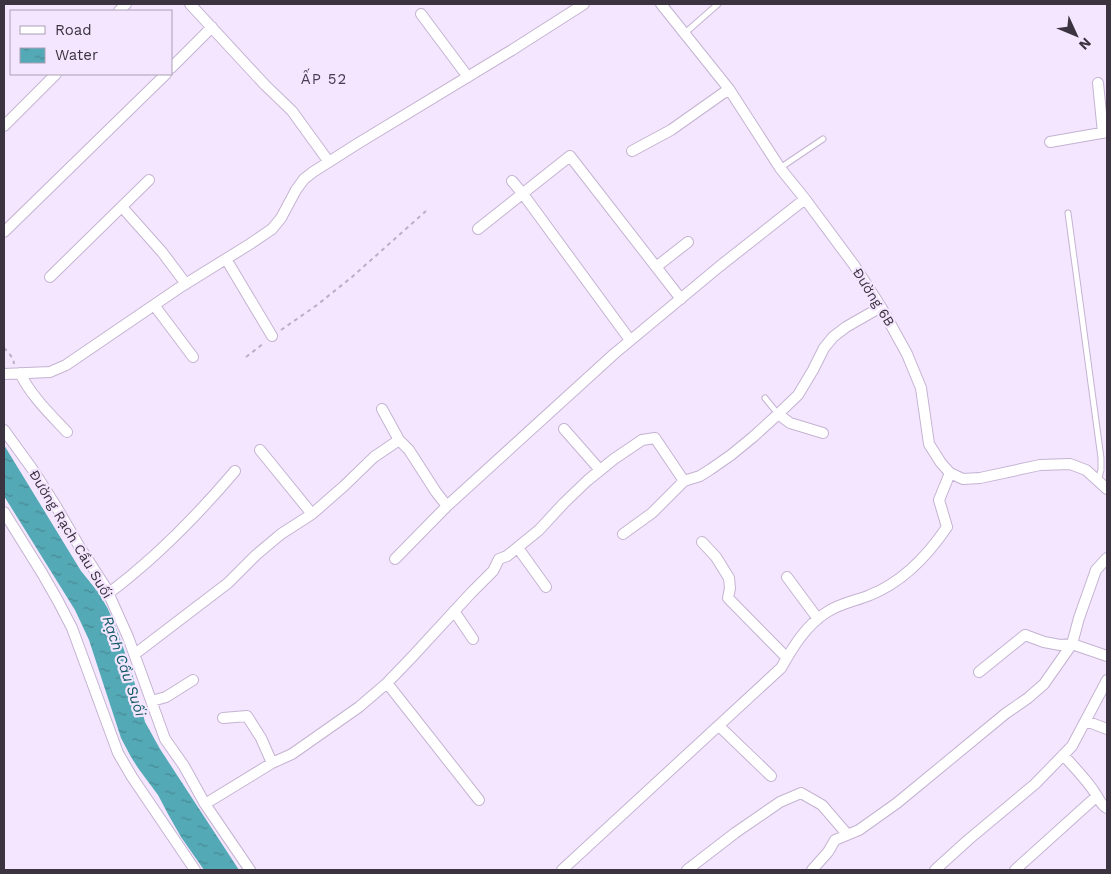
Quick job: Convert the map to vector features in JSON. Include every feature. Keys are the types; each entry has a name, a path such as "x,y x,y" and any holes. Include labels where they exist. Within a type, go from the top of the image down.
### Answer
{"street":[{"path":"190,4 265,85 292,111 329,162"},
{"path":"13,374 50,372 66,365 154,305 272,229 281,218 304,179 584,4"},
{"name":"Đường 6B","path":"660,4 729,89 780,168 854,265 881,308 907,354 921,388 929,444 950,473"},
{"path":"421,14 468,77"},
{"path":"172,67 212,27"},
{"path":"4,126 55,75"},
{"path":"4,232 165,75"},
{"path":"1050,142 1105,132 1098,83"},
{"path":"632,151 671,130 729,89"},
{"path":"478,229 570,156 681,299"},
{"path":"50,277 149,180"},
{"path":"512,181 630,340"},
{"path":"395,559 448,506 614,354 805,199"},
{"path":"122,207 162,252 186,284"},
{"path":"656,267 688,242"},
{"path":"226,259 272,336"},
{"path":"154,305 193,357"},
{"path":"622,534 652,513 684,481 711,470 778,414 798,395 824,348 833,336 881,308"},
{"path":"13,374 24,382 40,403 67,432"},
{"path":"382,409 399,440 409,450 436,492 448,506"},
{"path":"778,414 790,423 823,433"},
{"path":"564,429 600,470"},
{"name":"Đường Rạch Cầu Suối","path":"4,430 58,508 78,546 108,593 135,654 165,739 184,766 205,804"},
{"path":"250,870 205,804 272,763 292,754 359,707 387,682 493,571 499,560 518,548 539,530 588,480 642,440 655,438 684,481"},
{"path":"135,654 228,583 281,534 312,514 374,456 399,440"},
{"path":"260,450 312,514"},
{"path":"562,870 781,668 796,643 826,612 846,602 870,595 887,587 911,570 934,545 947,527 939,500 950,473 963,479 980,478 1040,465 1070,464 1086,470 1107,489"},
{"path":"108,593 144,566 172,540 235,471"},
{"path":"4,512 42,573 72,628 118,753 195,870"},
{"path":"702,542 716,557 729,578 728,598 787,658"},
{"path":"518,548 546,587"},
{"path":"812,870 828,852 835,840 859,830 897,803 1044,684 1072,644 1096,570 1107,558"},
{"path":"787,577 818,619"},
{"path":"454,610 473,639"},
{"path":"979,672 1025,635 1044,642 1060,645 1072,644 1107,656"},
{"path":"152,701 166,697 193,680"},
{"path":"935,870 1035,784 1063,756 1072,746 1107,680"},
{"path":"387,682 479,800"},
{"path":"223,718 247,716 261,738 272,763"},
{"path":"1086,721 1107,729"},
{"path":"718,726 771,776"},
{"path":"1063,756 1082,776 1103,807 1107,808"},
{"path":"687,870 735,833 780,802 802,792 822,805 847,834"},
{"path":"1015,870 1097,796"}],"lane":[{"path":"685,33 718,4"},
{"path":"780,168 823,139"},
{"path":"1068,213 1101,458 1101,470 1098,481"},
{"path":"765,398 778,414"}],"path":[{"path":"246,357 272,336 317,306 352,278 426,211"},
{"path":"4,348 14,361 13,374"}],"water":[{"name":"Rạch Cầu Suối","path":"4,445 81,571 98,592 108,609 133,677 145,722 160,749 239,870 204,870 181,837 158,795 131,757 121,738 89,640 75,610 4,496"}],"district":[{"name":"ẤP 52","path":"324,79"}]}
